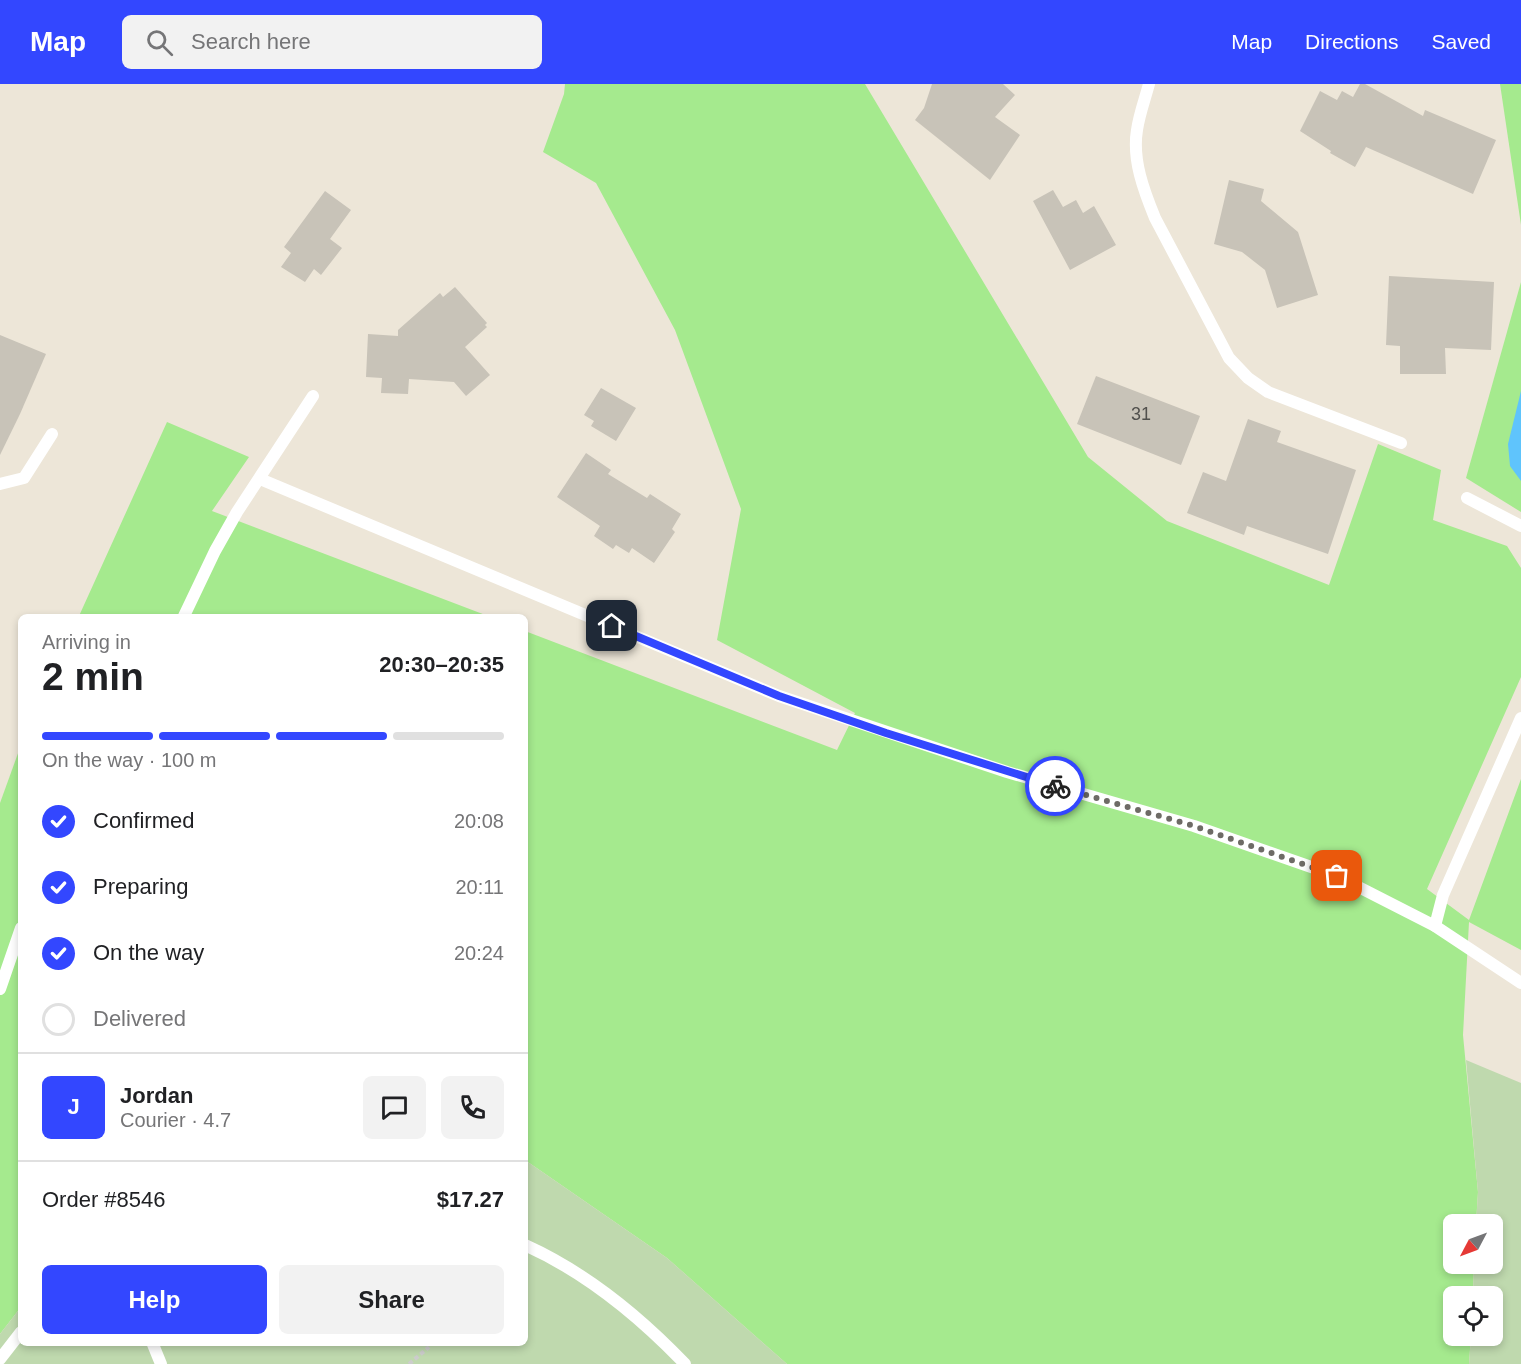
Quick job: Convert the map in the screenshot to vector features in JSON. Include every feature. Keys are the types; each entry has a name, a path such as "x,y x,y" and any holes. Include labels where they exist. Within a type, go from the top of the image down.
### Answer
{"lane":[{"path":"1149,84 1137,130 1136,149 1146,197 1229,358 1248,378 1268,392 1401,443"},
{"path":"185,614 215,551 313,396"},
{"path":"0,484 24,478 52,434"},
{"path":"260,479 779,696 996,768 1194,826 1326,872 1436,926 1521,983"},
{"path":"1467,498 1521,526"},
{"path":"1436,926 1443,895 1521,718"},
{"path":"0,989 18,937"},
{"path":"528,1247 570,1268 608,1294 645,1325 685,1364"},
{"path":"0,1359 18,1336"},
{"path":"154,1346 161,1364"}],"path":[{"path":"409,1364 429,1347"}],"green space":[{"path":"565,84 865,84 1088,457 1167,521 1329,585 1378,444 1441,470 1433,520 1507,546 1521,568 1521,677 1427,889 1469,920 1521,779 1521,950 1469,922 1463,1035 1478,1192 1477,1214 1443,1214 1443,1274 1474,1274 1473,1286 1443,1286 1443,1346 1470,1346 1469,1364 787,1364 667,1258 528,1162 528,632 837,750 855,713 717,640 741,509 675,330 596,183 543,152 564,94"},
{"path":"1500,84 1521,84 1521,225"},
{"path":"1521,282 1521,512 1466,478"},
{"path":"167,422 249,457 212,511 483,614 80,614"},
{"path":"18,753 18,1311 0,1334 0,803"},
{"path":"1466,1060 1521,1083 1521,1364 1469,1364 1470,1346 1503,1346 1503,1286 1473,1286 1474,1274 1503,1274 1503,1214 1477,1214 1478,1192"},
{"path":"528,1162 667,1258 787,1364 0,1364 0,1334 18,1311 18,1346 528,1346"}],"water":[{"path":"1521,391 1521,481 1510,466 1508,444"}],"building":[{"path":"932,84 1003,84 1015,95 995,117 1020,135 990,180 915,120 924,108"},
{"path":"1360,84 1365,84 1423,116 1425,110 1496,140 1473,194 1366,147 1355,167 1330,153 1331,151 1300,131 1320,91 1337,100 1342,91 1353,97"},
{"path":"1229,180 1264,189 1261,201 1298,232 1318,295 1277,308 1265,270 1242,252 1214,244"},
{"path":"1053,190 1063,207 1076,200 1083,213 1094,206 1116,245 1070,270 1033,201"},
{"path":"325,191 351,210 330,239 342,248 321,275 314,269 305,282 281,267 291,253 284,247"},
{"path":"1389,276 1494,282 1491,350 1445,348 1446,374 1400,374 1400,346 1386,345"},
{"path":"455,287 487,323 485,325 487,327 465,347 490,375 466,396 454,382 409,379 408,394 381,393 382,378 366,377 368,334 398,336 398,330 440,293 443,297"},
{"path":"0,335 46,354 0,455"},
{"path":"1096,376 1200,416 1181,465 1077,424"},
{"path":"601,388 636,408 616,441 591,426 594,421 584,415"},
{"path":"1248,419 1281,431 1277,442 1356,470 1328,554 1247,526 1244,535 1187,513 1203,472 1226,481"},
{"path":"586,453 611,470 608,474 647,498 650,494 681,514 672,529 675,532 654,563 632,548 629,553 616,545 613,549 594,536 600,526 557,497"}],"way so far":[{"path":"1055,786 1194,826 1337,876"}],"route":[{"path":"612,626 779,696 886,733 1055,786"}]}
